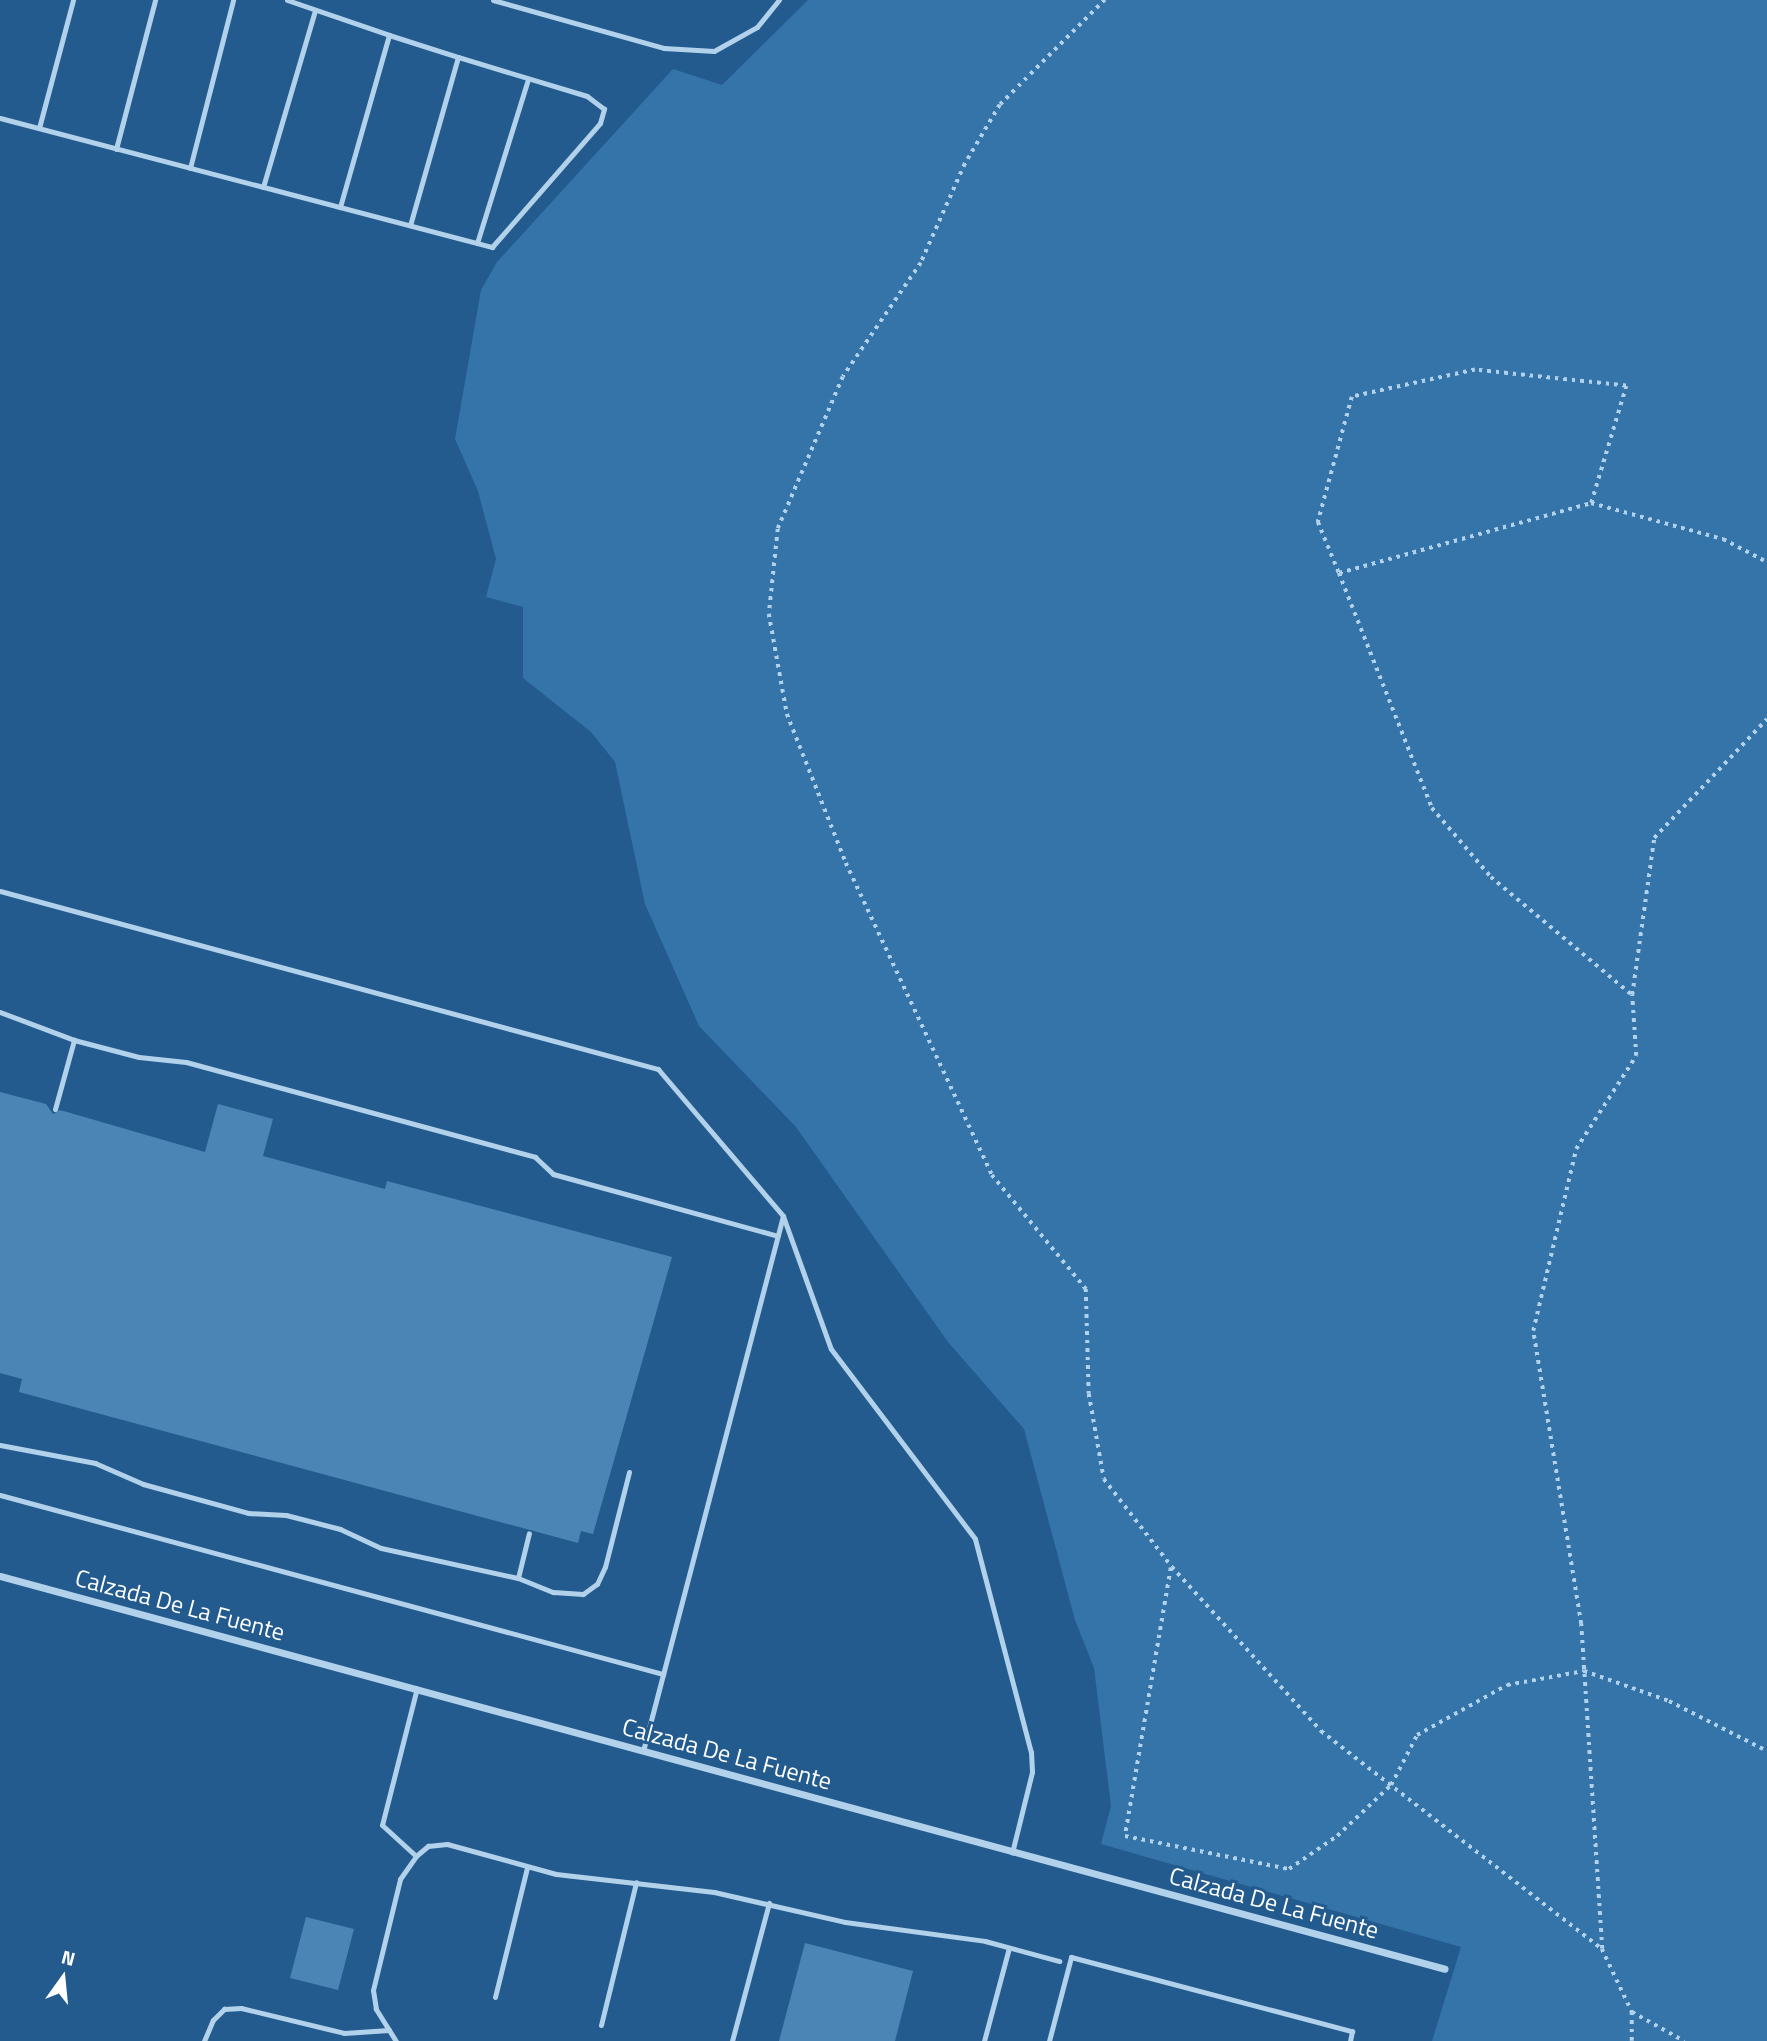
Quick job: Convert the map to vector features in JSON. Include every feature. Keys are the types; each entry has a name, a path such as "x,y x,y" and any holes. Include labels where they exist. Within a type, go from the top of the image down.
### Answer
{"street":[{"name":"Calzada De La Fuente","path":"0,1576 1445,1969"}],"lane":[{"path":"39,128 74,0"},
{"path":"116,149 155,0"},
{"path":"190,168 233,0"},
{"path":"0,118 492,247 600,123 604,109 600,102 287,0"},
{"path":"493,0 664,48 714,51 757,27 779,0"},
{"path":"263,187 315,9"},
{"path":"340,207 389,35"},
{"path":"410,225 458,57"},
{"path":"477,243 528,79"},
{"path":"0,891 658,1069 782,1216 831,1349 975,1539 1031,1752 1032,1772 1012,1853"},
{"path":"0,1012 74,1040 139,1057 186,1062 535,1157 553,1174 778,1236"},
{"path":"55,1109 74,1040"},
{"path":"643,1751 782,1216"},
{"path":"0,1446 83,1460 143,1484 248,1513 286,1515 340,1529 381,1548 519,1578 552,1592 583,1594 597,1584 629,1472"},
{"path":"0,1495 663,1674"},
{"path":"519,1578 529,1533"},
{"path":"416,1856 383,1825 417,1688"},
{"path":"396,2041 376,2009 373,1990 400,1879 416,1856 428,1846 447,1844 527,1868 769,1903 845,1922 945,1934 1059,1961"},
{"path":"495,1997 527,1868"},
{"path":"601,2025 636,1882"},
{"path":"732,2041 769,1903"},
{"path":"984,2041 1009,1948"},
{"path":"1049,2041 1071,1957 1352,2031 1350,2041"},
{"path":"204,2041 213,2020 223,2009 241,2008 344,2033 389,2030"}],"path":[{"path":"1105,0 1000,105 965,164 921,263 843,376 778,529 769,614 787,715 875,925 992,1175 1086,1289 1089,1394 1104,1479 1172,1567 1321,1731 1602,1949"},
{"path":"1591,503 1626,386 1475,370 1352,397 1318,522 1432,808 1491,877 1633,995"},
{"path":"1339,573 1591,503 1723,538 1767,562"},
{"path":"1632,2041 1632,2012 1602,1949 1581,1625 1533,1331 1576,1149 1636,1056 1633,995 1654,838 1767,719"},
{"path":"1172,1567 1125,1836 1289,1869 1336,1836 1391,1785 1417,1735 1507,1685 1584,1671 1669,1701 1767,1751"},
{"path":"1632,2012 1684,2041"}],"shaded area":[{"path":"808,0 1767,0 1767,2041 1432,2041 1461,1947 1101,1844 1111,1806 1094,1668 1075,1620 1024,1429 948,1342 796,1127 699,1026 645,904 615,762 591,732 523,678 523,607 486,597 496,559 478,491 455,439 481,290 497,262 673,69 722,85"}],"building":[{"path":"0,1092 46,1104 53,1114 60,1110 205,1152 218,1104 273,1119 263,1156 385,1189 387,1181 672,1257 593,1534 581,1531 578,1543 19,1392 22,1379 0,1373"},
{"path":"306,1917 354,1929 338,1990 290,1978"},
{"path":"805,1943 913,1971 895,2041 779,2041"}]}
